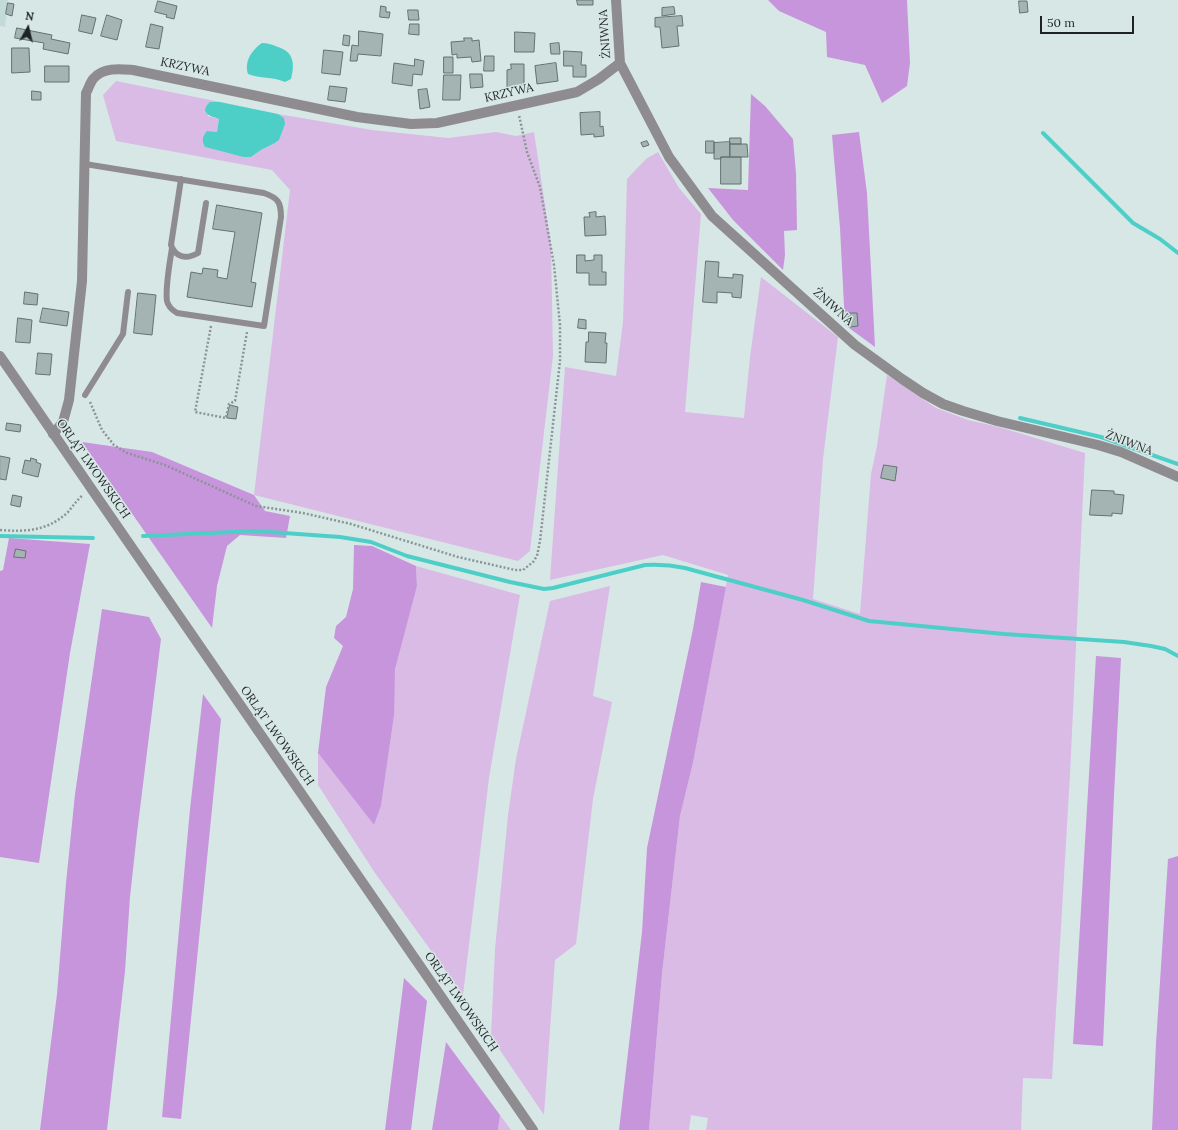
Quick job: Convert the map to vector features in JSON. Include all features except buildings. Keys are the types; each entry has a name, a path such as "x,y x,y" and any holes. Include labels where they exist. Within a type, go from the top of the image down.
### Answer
{"street":[{"name":"ŻNIWNA","path":"616,0 620,63 669,157 712,216 861,349 918,390 943,404 997,421 1098,445 1121,452 1178,477"},
{"name":"KRZYWA","path":"53,434 63,422 69,400 82,281 86,92 93,79 102,72 117,68 140,71 357,117 411,124 437,123 577,92 599,79 620,63"},
{"name":"ORLĄT LWOWSKICH","path":"0,356 533,1130"}],"lane":[{"path":"85,164 181,178 264,193 272,196 278,201 281,208 281,217 264,326 176,313 167,302 172,248 171,245 181,178"},
{"path":"172,248 177,255 185,257 198,254 206,203"},
{"path":"85,395 123,334 128,292"}],"path":[{"path":"85,395 91,403 102,430 114,445 127,453 165,465 256,506 303,513 351,524 458,557 504,568 523,570 530,566 537,556 540,541 560,361 560,325 554,266 540,187 527,152 518,105"},
{"path":"212,318 195,412 226,418 229,404 235,401 249,323"},
{"path":"0,530 31,531 47,526 69,511 79,498 91,488"}],"shaded area":[{"path":"0,0 8,0 5,27 0,26"},
{"path":"768,0 907,0 910,63 907,86 882,103 865,65 827,57 826,32 779,11"},
{"path":"116,81 220,102 210,102 208,116 219,119 217,132 207,131 205,147 243,157 251,157 279,140 284,118 278,114 372,130 448,138 496,132 516,136 534,132 551,245 553,356 530,551 518,561 254,495 290,190 272,170 116,141 103,95"},
{"path":"751,94 765,106 793,139 796,173 797,230 784,231 785,255 783,270 733,220 708,188 748,190"},
{"path":"859,132 867,193 875,347 845,325 840,228 832,135"},
{"path":"658,152 679,188 701,214 685,412 744,418 750,357 761,277 838,337 823,459 813,599 860,614 871,474 877,446 887,375 936,408 968,420 999,427 1085,453 1070,775 1052,1079 1023,1078 1021,1130 706,1130 708,1118 691,1115 689,1130 649,1130 662,974 680,816 693,763 728,575 663,555 550,580 565,367 616,376 623,322 627,179 646,159"},
{"path":"82,442 152,452 254,495 265,511 290,516 286,538 240,535 227,546 217,586 212,628"},
{"path":"9,538 90,544 70,653 39,863 0,857 0,571 3,570"},
{"path":"354,545 372,546 416,566 417,586 395,669 394,716 381,806 374,825 318,753 326,687 343,646 334,638 336,626 346,617 353,589"},
{"path":"416,566 520,595 489,778 463,995 375,873 318,785 318,753 374,825 381,806 394,716 394,669 417,586"},
{"path":"701,582 726,587 693,763 680,816 662,974 649,1130 619,1130 642,932 647,848 693,629"},
{"path":"610,586 593,696 612,702 593,799 576,944 555,960 544,1115 491,1037 495,949 508,815 516,759 550,601"},
{"path":"102,609 149,617 161,639 137,833 130,897 125,971 107,1130 40,1130 57,994 75,794"},
{"path":"1096,656 1121,658 1103,1046 1073,1044"},
{"path":"203,694 221,719 181,1119 162,1117 190,809"},
{"path":"1178,856 1178,1130 1152,1130 1168,859"},
{"path":"404,978 427,1001 411,1130 385,1130"},
{"path":"446,1042 500,1115 498,1130 432,1130"},
{"path":"500,1115 511,1130 498,1130"}],"water":[{"path":"262,43 270,44 283,49 290,55 293,64 291,79 285,82 248,74 248,60 252,52"},
{"path":"210,102 220,102 278,114 284,118 285,124 279,140 251,157 243,157 205,147 203,140 204,135 207,131 217,132 219,119 207,114 205,111"}],"waterway":[{"path":"1043,133 1133,223 1160,239 1178,253"},
{"path":"1020,418 1101,437 1178,464"},
{"path":"143,536 256,531 340,537 371,542 407,556 544,589 645,565 670,565 803,600 869,621 1004,634 1124,642 1165,649 1178,656"},
{"path":"0,536 93,538"}]}
